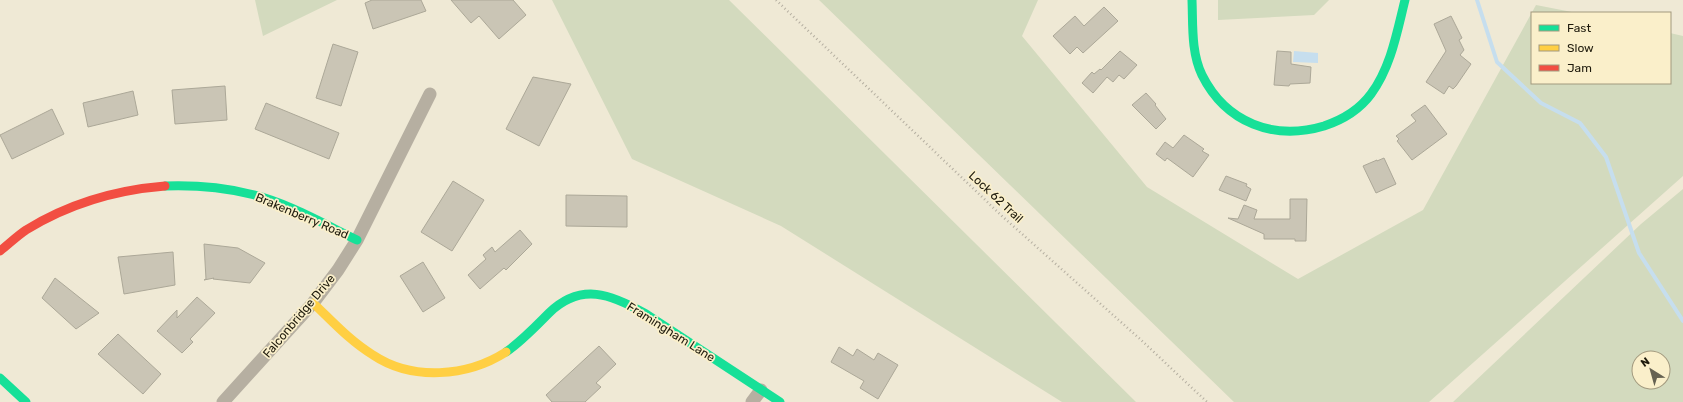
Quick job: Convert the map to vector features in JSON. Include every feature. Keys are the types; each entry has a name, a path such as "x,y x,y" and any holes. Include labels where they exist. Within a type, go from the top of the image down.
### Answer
{"street":[{"path":"1192,0 1193,45 1202,74 1213,92 1230,111 1243,120 1273,132 1290,133 1311,130 1337,121 1350,113 1370,94 1387,64 1406,0"},
{"name":"Falconbridge Drive","path":"223,402 312,303 338,270 357,240 430,94"},
{"name":"Brakenberry Road","path":"0,251 26,230 54,214 83,202 113,193 165,185 222,187 252,194 283,206 357,240"},
{"name":"Framingham Lane","path":"312,303 359,345 379,359 399,368 422,372 442,373 464,371 487,363 505,354 520,343 551,310 572,297 582,294 604,296 631,305 646,314 780,402"},
{"path":"0,378 26,402"},
{"path":"752,402 760,390"}],"path":[{"name":"Lock 62 Trail","path":"776,0 1003,217 1140,339 1207,402"}],"green space":[{"path":"255,0 337,0 263,36"},
{"path":"552,0 729,0 1136,402 1062,402 781,226 632,159"},
{"path":"819,0 1038,0 1022,36 1147,187 1298,279 1423,210 1531,14 1531,84 1671,84 1671,33 1683,36 1683,176 1429,402 1234,402"},
{"path":"1218,0 1329,0 1314,15 1218,20"},
{"path":"1536,5 1572,12 1532,12"},
{"path":"1683,189 1683,402 1453,402 1641,224"}],"water":[{"path":"1294,51 1318,53 1318,63 1293,62"}],"building":[{"path":"372,0 421,0 426,11 373,29 365,3"},
{"path":"451,0 513,0 526,15 499,39 479,16 471,23"},
{"path":"1104,7 1118,21 1083,53 1077,47 1070,54 1053,36 1075,16 1084,26"},
{"path":"1451,16 1462,38 1459,40 1464,50 1460,55 1471,64 1456,86 1453,89 1449,86 1444,94 1426,82 1446,51 1434,24"},
{"path":"333,44 358,52 341,106 316,98"},
{"path":"1120,51 1137,65 1124,79 1119,75 1113,82 1107,77 1093,93 1082,83 1092,72 1094,74 1100,69 1101,70"},
{"path":"1277,51 1291,52 1291,64 1311,67 1310,83 1290,84 1289,86 1274,85"},
{"path":"533,77 571,84 539,146 506,129"},
{"path":"225,86 227,120 175,124 172,90"},
{"path":"133,91 138,115 88,127 83,103"},
{"path":"1146,93 1156,104 1155,105 1166,119 1156,129 1132,105"},
{"path":"266,103 339,133 329,159 255,129"},
{"path":"1425,105 1447,134 1412,160 1397,141 1399,139 1396,136 1416,121 1411,115"},
{"path":"52,109 64,134 12,159 0,135"},
{"path":"1184,135 1204,149 1202,151 1209,155 1193,177 1167,158 1165,161 1156,154 1165,142 1173,148"},
{"path":"1384,158 1396,184 1376,193 1363,166"},
{"path":"1226,176 1247,184 1246,186 1251,189 1246,201 1219,190"},
{"path":"453,181 484,200 452,251 421,232"},
{"path":"566,195 627,196 627,227 566,226"},
{"path":"1290,199 1307,199 1306,241 1295,241 1295,239 1264,239 1264,234 1228,218 1238,219 1244,205 1257,210 1254,219 1290,219"},
{"path":"520,230 532,244 506,270 504,268 480,289 468,275 486,259 483,255 492,247 495,252"},
{"path":"204,244 238,248 265,263 250,283 213,279 214,278 204,280 206,279"},
{"path":"173,252 175,285 124,294 118,257"},
{"path":"423,262 445,298 423,312 400,276"},
{"path":"55,278 99,313 76,329 42,298"},
{"path":"197,297 215,313 190,339 193,342 182,353 157,331 177,310 177,318"},
{"path":"118,334 161,374 143,394 98,354"},
{"path":"599,346 616,364 596,383 601,387 585,402 552,402 546,395"},
{"path":"839,347 853,356 857,349 874,360 878,353 898,365 878,399 860,388 864,381 831,362"}],"waterway":[{"path":"1477,0 1497,62 1541,103 1580,123 1606,157 1639,253 1683,321"}],"traffic: fast":[{"path":"1192,0 1194,48 1198,66 1212,92 1224,105 1238,116 1253,124 1270,129 1287,131 1305,130 1331,124 1350,113 1367,99 1378,84 1384,72 1396,37 1405,0"},
{"path":"165,186 197,186 218,188 264,198 305,214 357,240"},
{"path":"506,352 523,339 561,303 573,297 585,294 596,294 621,301 646,314 780,402"},
{"path":"0,378 26,402"}],"traffic: slow":[{"path":"313,303 357,344 388,363 405,369 440,373 457,371 474,367 506,352"}],"traffic: jam":[{"path":"0,251 26,230 76,206 111,195 165,186"}]}
